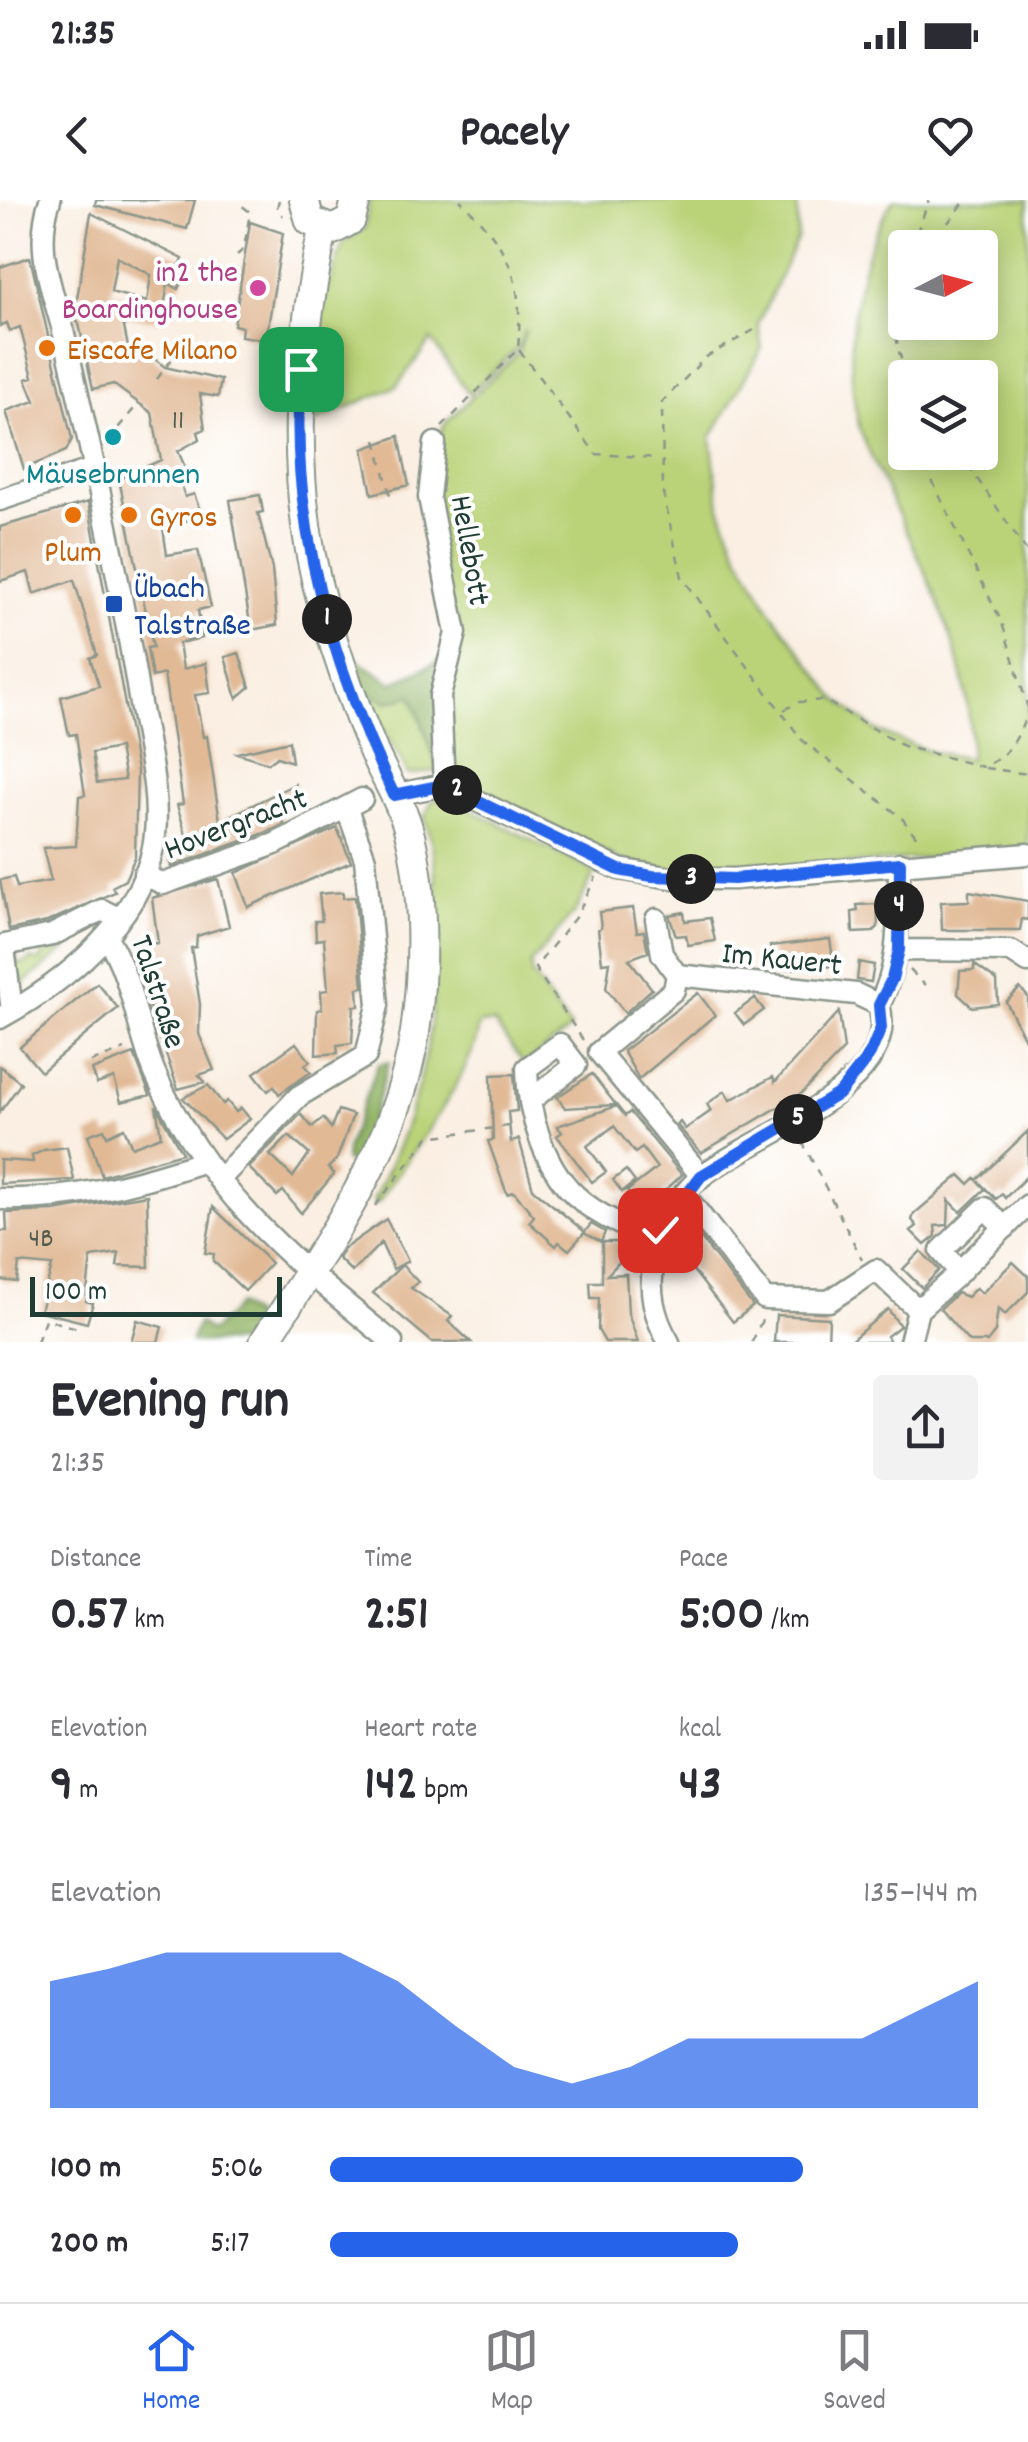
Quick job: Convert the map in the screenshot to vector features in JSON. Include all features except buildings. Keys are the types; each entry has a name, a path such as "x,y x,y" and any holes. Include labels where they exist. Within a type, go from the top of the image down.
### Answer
{"main road":[{"path":"323,229 347,224 356,200"},
{"path":"296,212 323,229"},
{"path":"264,1342 301,1266 342,1219 387,1130 415,1032 418,982 415,863 408,828 360,718 328,624 302,501 298,400 308,297 323,229"}],"street":[{"name":"Talstraße","path":"50,200 41,239 124,603 150,773 154,845 144,874 106,936 122,961 145,1041 169,1102 202,1162 301,1266 392,1342"},
{"name":"Hellebott","path":"435,443 429,497 456,633 440,696 444,785"},
{"path":"0,500 96,468"},
{"path":"394,795 444,785 619,870 652,876 734,879 1028,854"},
{"name":"Hovergracht","path":"144,874 163,884 275,844 355,804 365,860 378,1005 366,1056 299,1096 218,1180"},
{"name":"Im Kauert","path":"669,1342 653,1303 652,1272 668,1214 701,1176 840,1093 856,1077 881,1028 879,1005 892,979 899,950 900,863"},
{"path":"106,936 61,980 6,1014 2,947 52,934 102,910 118,918"},
{"name":"Im Kauert","path":"599,1052 662,1004 674,990 677,975 662,954 656,918"},
{"path":"899,950 1011,951 1028,962"},
{"name":"Im Kauert","path":"677,975 856,994 879,1005"},
{"path":"599,1052 701,1176"},
{"path":"532,1099 548,1158 580,1200 658,1241"},
{"path":"0,1199 43,1200 105,1191 202,1162"},
{"path":"685,1195 769,1300 830,1301 876,1270 918,1310"},
{"path":"910,1342 918,1310 1028,1206"}],"path":[{"path":"279,200 277,208 296,212"},
{"path":"460,200 500,250 521,291 518,349 596,454 659,458"},
{"path":"918,230 929,200"},
{"path":"942,230 966,200"},
{"path":"237,255 244,249 250,212 241,205"},
{"path":"754,330 706,357 662,402 659,458 682,577 802,740 901,818 931,862"},
{"path":"435,443 444,420 518,349"},
{"path":"157,379 172,359"},
{"path":"90,447 108,440 139,404"},
{"path":"376,440 390,494 394,494"},
{"path":"927,470 980,573 1028,709 1019,736 1006,754 983,767"},
{"path":"971,470 1028,553"},
{"path":"782,711 799,702 824,700 903,746 983,767 1028,774"},
{"path":"592,884 577,915 535,968 588,1048 599,1052"},
{"path":"90,1062 145,1041"},
{"path":"792,1122 870,1275"},
{"path":"378,1207 429,1137 507,1126"},
{"path":"752,1342 769,1300"},
{"path":"37,1342 45,1318 78,1328"}],"green space":[{"path":"369,200 797,200 798,237 758,324 762,348 711,438 720,507 738,553 772,613 836,698 876,731 928,751 969,759 969,718 950,633 860,430 852,372 854,312 868,253 893,200 1028,200 1028,851 731,872 632,865 445,776 441,697 455,642 432,498 436,444 445,423 519,352 526,329 517,348 469,394 431,340 397,386 314,422 322,305 343,243 365,228"},
{"path":"354,658 393,683 445,658 439,771 412,695 388,702 366,693"},
{"path":"366,693 388,702 412,695 439,771 408,775"},
{"path":"434,798 468,808 595,872 575,912 531,963 531,973 571,1029 524,1064 494,1023 479,1024 465,1067 438,1116 378,1203 373,1201 415,1099 429,1034 435,964 435,883 432,844 424,817"},
{"path":"98,922 68,947 78,930"},
{"path":"68,947 20,987 12,953 18,951 16,961 22,964 32,959 40,961 44,952"},
{"path":"389,1062 369,1129 351,1165 345,1160 346,1149 378,1064"},
{"path":"238,1305 255,1318 244,1342 190,1342 198,1323 211,1332"}],"place":[{"name":"in2 the Boardinghouse","path":"258,288"},
{"name":"Eiscafe Milano","path":"47,348"},
{"name":"Mäusebrunnen","path":"113,437"},
{"name":"Plum","path":"73,515"},
{"name":"Gyros","path":"129,515"},
{"name":"Übach Talstraße","path":"114,604"}],"route":[{"path":"301,369 298,437 310,554 344,676 394,795 444,785 619,870 652,876 734,879 900,863 899,950 892,979 879,1005 881,1028 858,1074 840,1093 701,1176 668,1214 660,1230"}]}
